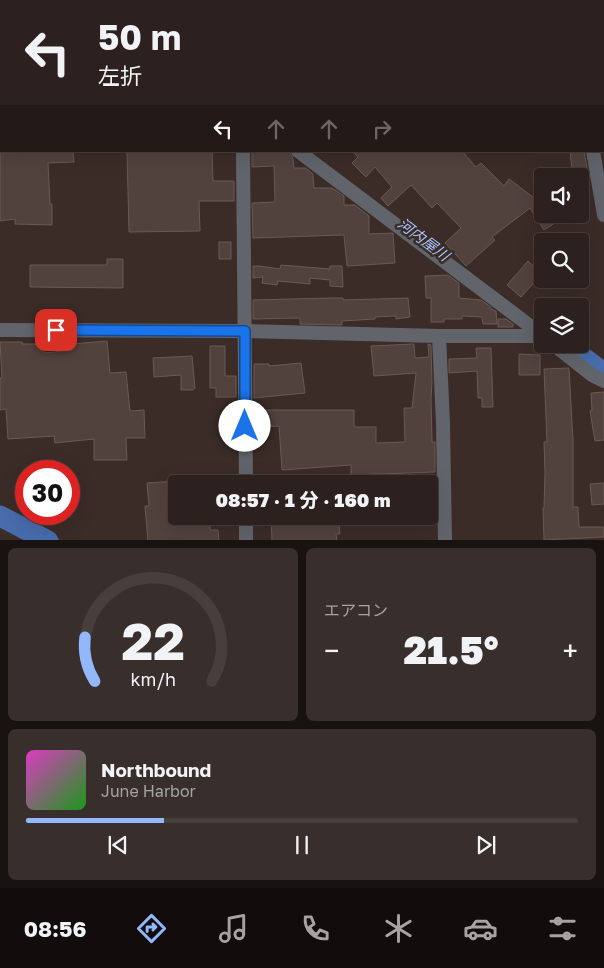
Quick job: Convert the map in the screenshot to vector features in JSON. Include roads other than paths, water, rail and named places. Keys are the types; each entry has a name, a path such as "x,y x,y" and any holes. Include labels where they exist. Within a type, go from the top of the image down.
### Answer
{"street":[{"path":"243,152 246,475"},
{"path":"299,152 534,329"},
{"path":"593,152 604,215"},
{"path":"0,330 245,331 534,338"},
{"path":"439,336 443,423 444,540"},
{"path":"565,353 592,375 604,381"},
{"path":"246,525 246,540"}],"waterway":[{"name":"河内屋川","path":"577,353 604,373"},
{"path":"0,516 46,540"}]}
